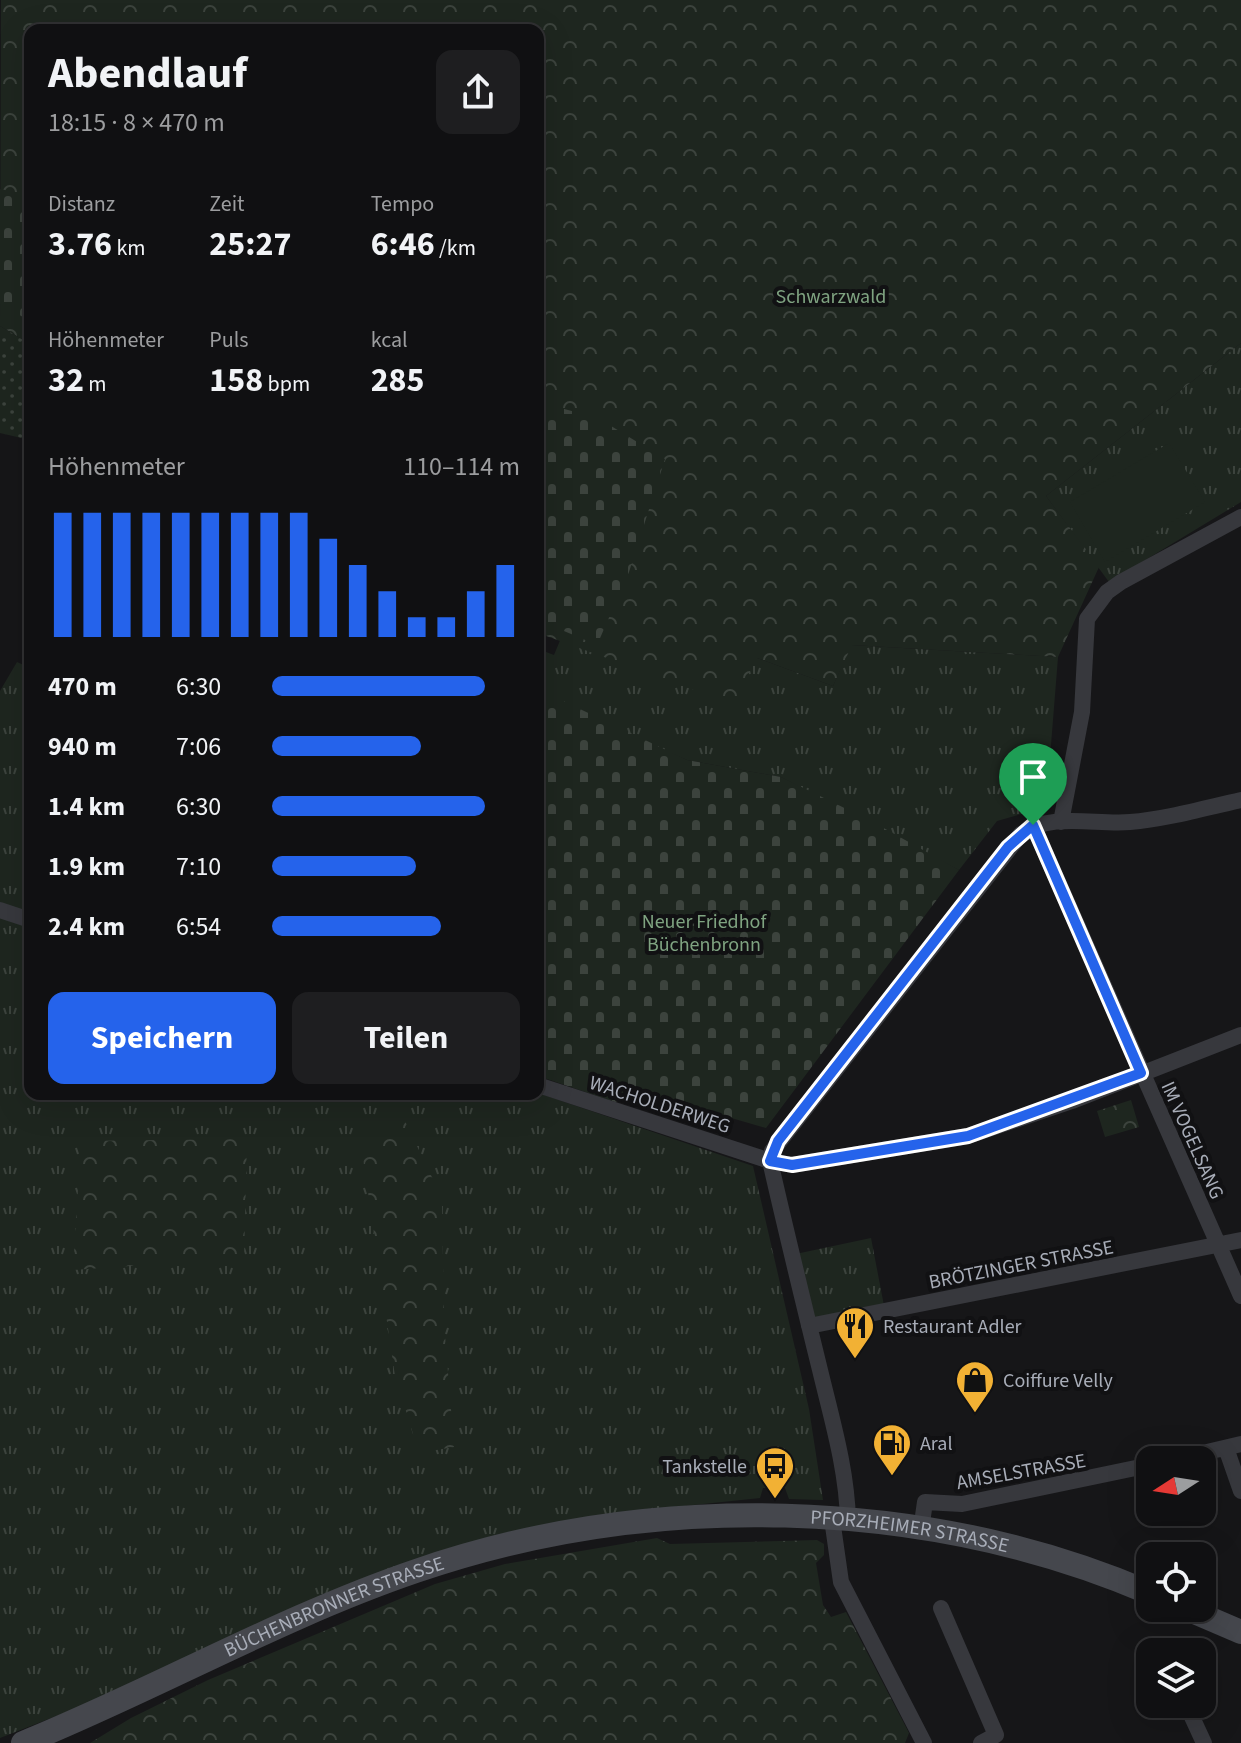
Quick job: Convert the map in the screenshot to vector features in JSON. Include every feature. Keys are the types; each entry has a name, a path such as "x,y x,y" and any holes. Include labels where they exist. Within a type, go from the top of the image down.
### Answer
{"main road":[{"name":"PFORZHEIMER STRASSE","path":"661,1519 840,1520 921,1530 1028,1551 1136,1588"},
{"name":"BÜCHENBRONNER STRASSE","path":"23,1743 292,1620 418,1570 553,1534 661,1519"},
{"path":"1216,1621 1241,1632"}],"street":[{"path":"1061,822 1082,712 1087,619 1107,592 1121,582 1241,517"},
{"path":"924,1743 841,1582 842,1463 770,1161 778,1141 989,871 1008,847 1033,825 1131,822 1241,800"},
{"name":"IM VOGELSANG","path":"1033,825 1241,1296"},
{"path":"0,910 24,918"},
{"name":"WACHOLDERWEG","path":"544,1087 770,1161 792,1165 968,1136 1241,1035"},
{"name":"BRÖTZINGER STRASSE","path":"809,1326 1241,1240"},
{"path":"1234,1446 1241,1491"},
{"name":"AMSELSTRASSE","path":"921,1530 925,1502 962,1504 1136,1468"},
{"path":"941,1608 992,1740"},
{"path":"1192,1718 1204,1743"}],"green space":[{"name":"Schwarzwald","path":"1,0 1241,0 1241,343 1046,496 1099,567 1058,657 852,645 833,686 757,658 733,704 544,635 544,24 24,24 24,340 0,326"},
{"path":"0,189 24,194 24,318 0,304"},
{"path":"0,326 24,340 24,439 0,433"},
{"path":"1241,343 1241,502 1109,582 1046,496"},
{"path":"544,404 598,418 665,459 629,572 597,645 544,623"},
{"path":"1169,443 1205,502 1105,562 1070,502"},
{"path":"564,631 757,658 833,686 851,645 1058,657 1046,807 997,821 959,870 781,777 687,760 544,698 544,651 554,655"},
{"path":"17,662 24,665 24,1100 544,1100 544,1095 753,1166 809,1409 823,1500 789,1499 785,1488 763,1488 760,1498 598,1515 542,1526 0,1738 0,691"},
{"name":"Neuer Friedhof Büchenbronn","path":"544,692 687,760 781,777 871,821 959,870 766,1128 649,1094 615,1102 544,1078"},
{"path":"1131,1100 1139,1127 1105,1137 1097,1111"},
{"path":"404,1119 442,1198 444,1323 454,1447 419,1453 395,1376 360,1138"},
{"path":"247,1139 244,1258 73,1270 81,1141"},
{"path":"871,1238 885,1311 809,1326 791,1255"},
{"path":"657,1538 670,1544 817,1540 824,1544 824,1555 816,1563 823,1605 831,1617 846,1612 909,1733 905,1743 90,1743 131,1718 208,1680 435,1584 505,1564"}],"place":[{"name":"Restaurant Adler","path":"855,1360"},
{"name":"Coiffure Velly","path":"975,1414"},
{"name":"Aral","path":"892,1477"},
{"name":"Tankstelle","path":"775,1500"}],"route":[{"path":"1033,825 1141,1073 1072,1101 968,1136 792,1165 770,1161 778,1141 1008,847 1033,825"}]}
